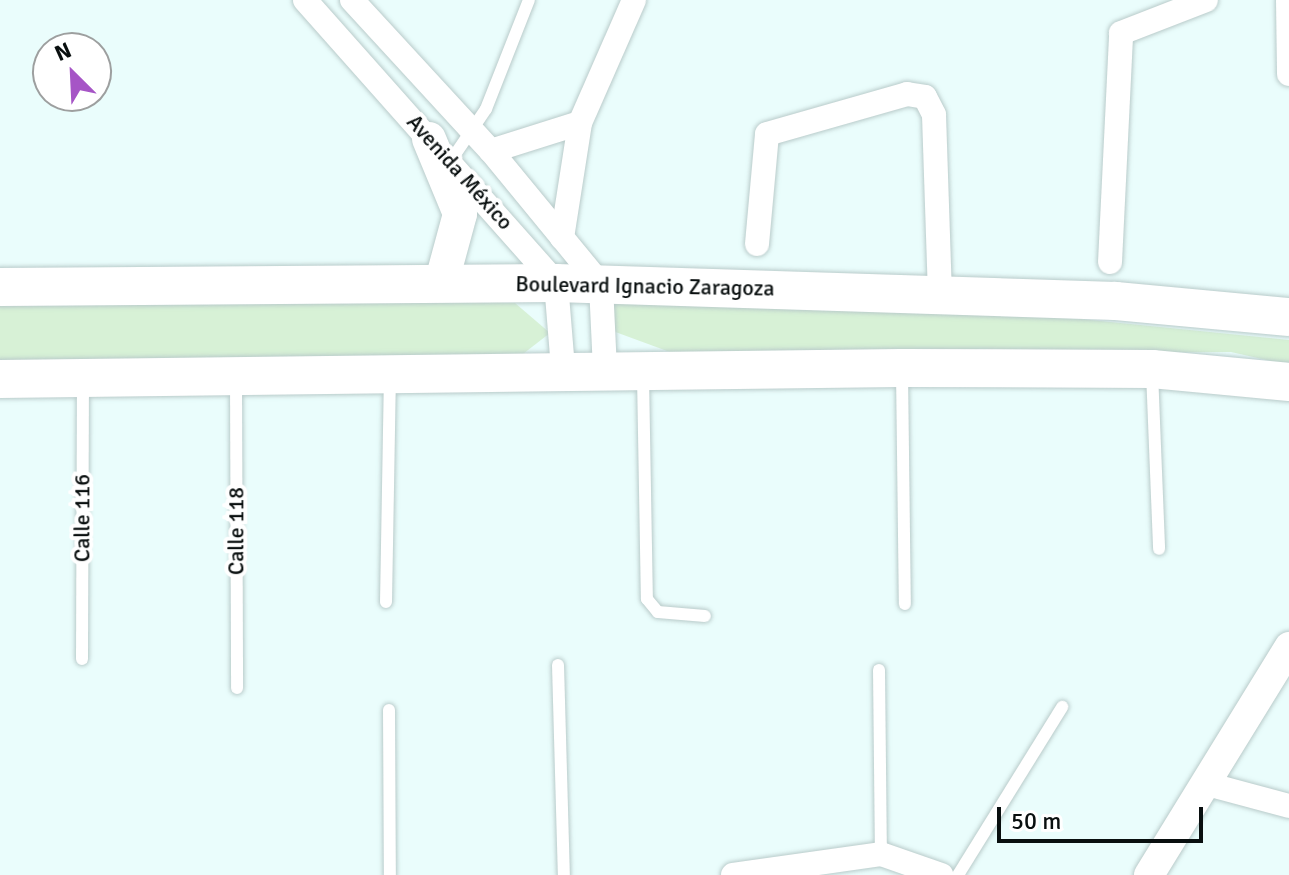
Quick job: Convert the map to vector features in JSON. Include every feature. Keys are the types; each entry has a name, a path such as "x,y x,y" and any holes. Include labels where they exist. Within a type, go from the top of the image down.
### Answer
{"main road":[{"path":"440,149 460,214 441,284"},
{"name":"Boulevard Ignacio Zaragoza","path":"0,287 556,283 940,295 1289,317"},
{"path":"0,379 563,368 901,368 1152,369 1289,382"}],"street":[{"name":"Avenida México","path":"305,0 556,283"},
{"name":"Avenida México","path":"352,0 491,151 601,285"},
{"path":"562,238 580,123 634,0"},
{"path":"1110,262 1121,33 1206,0"},
{"path":"1288,0 1289,74"},
{"path":"757,244 767,134 907,94 925,97 934,115 940,295"},
{"path":"491,151 580,123"},
{"path":"556,283 563,368"},
{"path":"601,285 624,369"},
{"path":"1149,875 1289,647"},
{"path":"1207,784 1289,806"},
{"path":"733,875 881,854 941,875"}],"lane":[{"path":"440,149 472,130 529,0"},
{"path":"901,368 905,604"},
{"path":"624,369 647,599 658,612 705,616"},
{"path":"1152,369 1159,549"},
{"path":"386,602 391,373"},
{"name":"Calle 118","path":"236,375 237,688"},
{"name":"Calle 116","path":"82,659 83,378"},
{"path":"558,665 564,875"},
{"path":"879,670 881,854"},
{"path":"958,875 1062,707"},
{"path":"389,710 390,875"}],"green space":[{"path":"608,300 921,303 1289,340 1289,365 1231,352 678,355 610,330"},
{"path":"515,303 550,333 519,357 0,362 0,306"}]}
